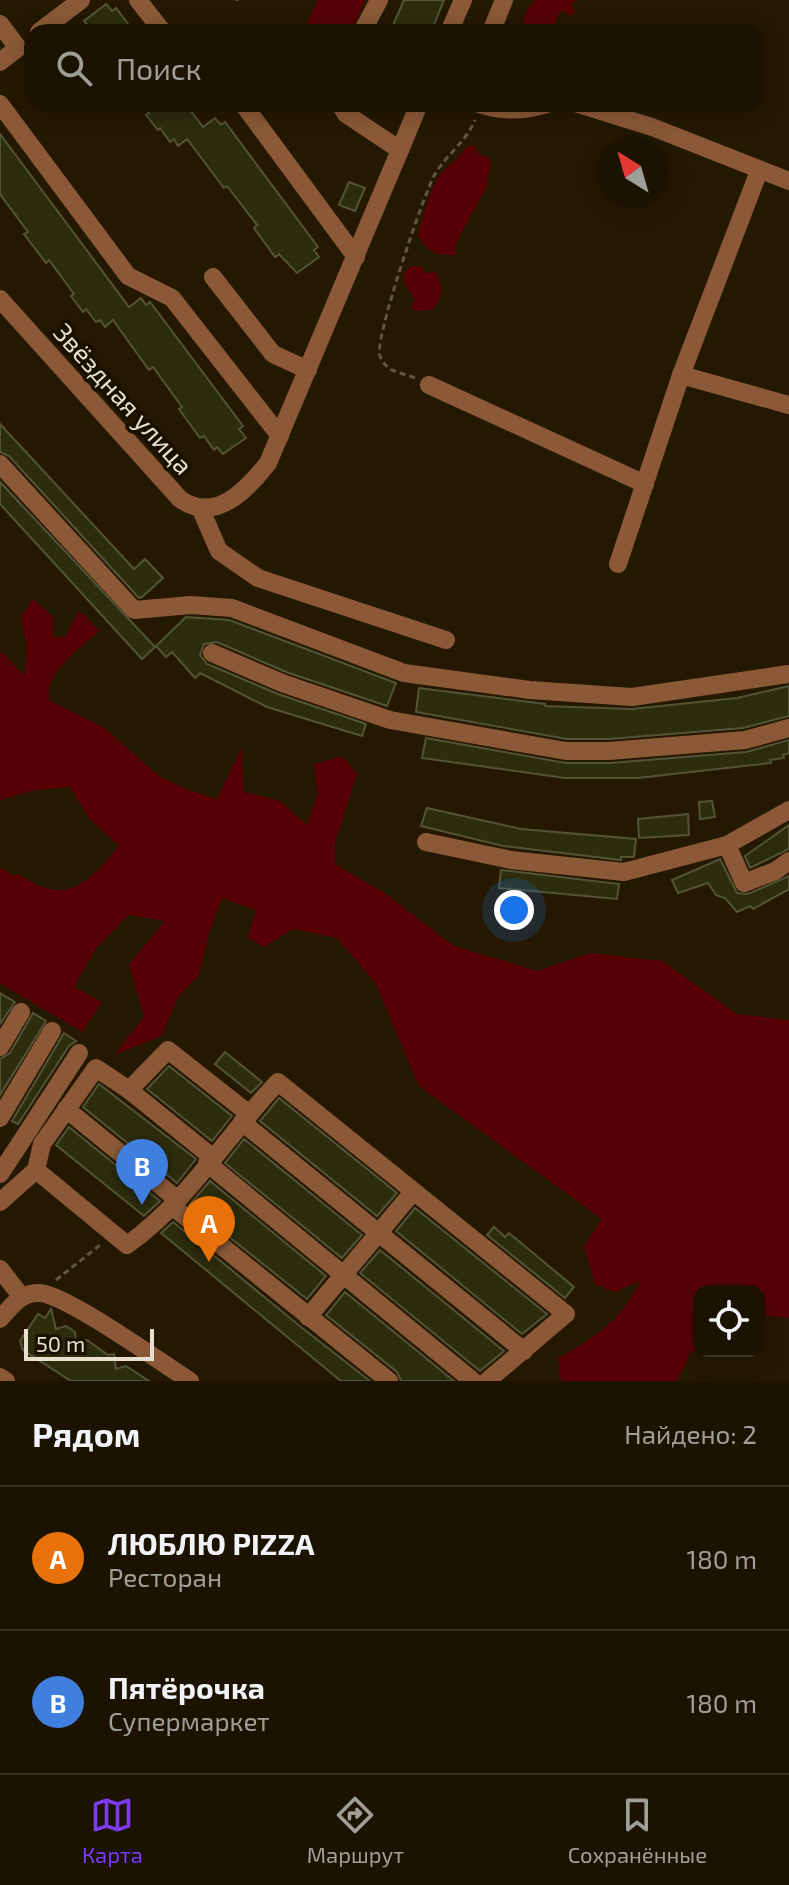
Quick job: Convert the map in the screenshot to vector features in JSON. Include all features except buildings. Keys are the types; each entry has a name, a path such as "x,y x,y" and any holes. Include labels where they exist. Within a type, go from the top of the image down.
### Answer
{"street":[{"path":"50,24 81,0"},
{"path":"138,0 157,24"},
{"path":"366,24 379,0"},
{"path":"452,24 463,0"},
{"path":"494,24 504,0"},
{"path":"0,24 24,42"},
{"path":"0,62 24,44"},
{"path":"0,104 128,276 172,298 280,436"},
{"path":"249,112 356,257"},
{"path":"345,112 400,150"},
{"name":"Звёздная улица","path":"0,299 165,483 190,506 201,510 217,507 257,477 268,463 416,112"},
{"path":"604,112 652,127 789,181"},
{"path":"618,564 681,375 759,171"},
{"path":"213,277 273,354 308,370"},
{"path":"681,375 789,405"},
{"path":"429,385 645,484"},
{"path":"0,464 134,610 191,605 232,608 404,673 530,690 632,697 789,674"},
{"path":"201,510 219,551 258,578 446,640"},
{"path":"212,653 282,683 390,720 566,751 609,751 745,740 789,728"},
{"path":"426,842 511,860 624,872 727,845 789,810"},
{"path":"727,845 744,883 775,871 789,861"},
{"path":"0,1047 21,1012"},
{"path":"0,1118 52,1031"},
{"path":"129,1090 168,1050 379,1232 524,1351"},
{"path":"0,1174 79,1053"},
{"path":"0,1202 36,1170 42,1144 96,1068 129,1090 473,1381"},
{"path":"36,1170 127,1245 145,1233 175,1203 278,1082 566,1314 487,1381"},
{"path":"66,1109 308,1317 389,1381"},
{"path":"308,1317 413,1192"},
{"path":"0,1269 21,1296"},
{"path":"0,1319 21,1296 40,1293 67,1303 190,1381"},
{"path":"0,1377 6,1381"}],"path":[{"path":"429,385 410,376 395,374 385,365 378,353 379,337 435,173 467,137 477,112"},
{"path":"40,1293 113,1234"}],"shaded area":[{"path":"318,0 365,0 354,24 306,24"},
{"path":"535,0 579,0 571,3 575,12 570,16 564,10 555,24 524,24"},
{"path":"474,145 479,155 491,161 487,186 456,243 456,255 438,253 425,246 418,235 428,199 440,175 467,146"},
{"path":"412,266 419,266 427,273 435,272 438,277 441,291 439,301 432,310 415,311 411,306 415,301 404,274"},
{"path":"33,599 53,617 53,638 66,636 79,610 99,631 57,671 51,681 50,701 103,727 160,777 189,790 217,799 241,749 244,792 280,801 307,825 318,794 314,764 342,756 357,774 334,846 335,864 383,892 454,946 537,971 591,953 662,961 737,1014 789,1020 789,1318 765,1316 765,1285 693,1285 693,1351 677,1381 561,1381 558,1359 615,1318 640,1281 614,1292 595,1284 584,1246 602,1219 419,1086 376,984 337,938 293,929 264,947 248,938 256,910 222,898 209,933 199,975 179,996 161,1036 114,1055 144,1017 129,964 165,921 128,915 95,950 74,987 102,1002 82,1032 0,983 0,867 14,876 20,874 36,884 63,890 86,880 119,846 89,818 70,787 35,790 0,800 0,651 25,676 27,645 21,618"}],"place":[{"name":"Пятёрочка","path":"142,1205"},
{"name":"ЛЮБЛЮ PIZZA","path":"209,1262"}]}
